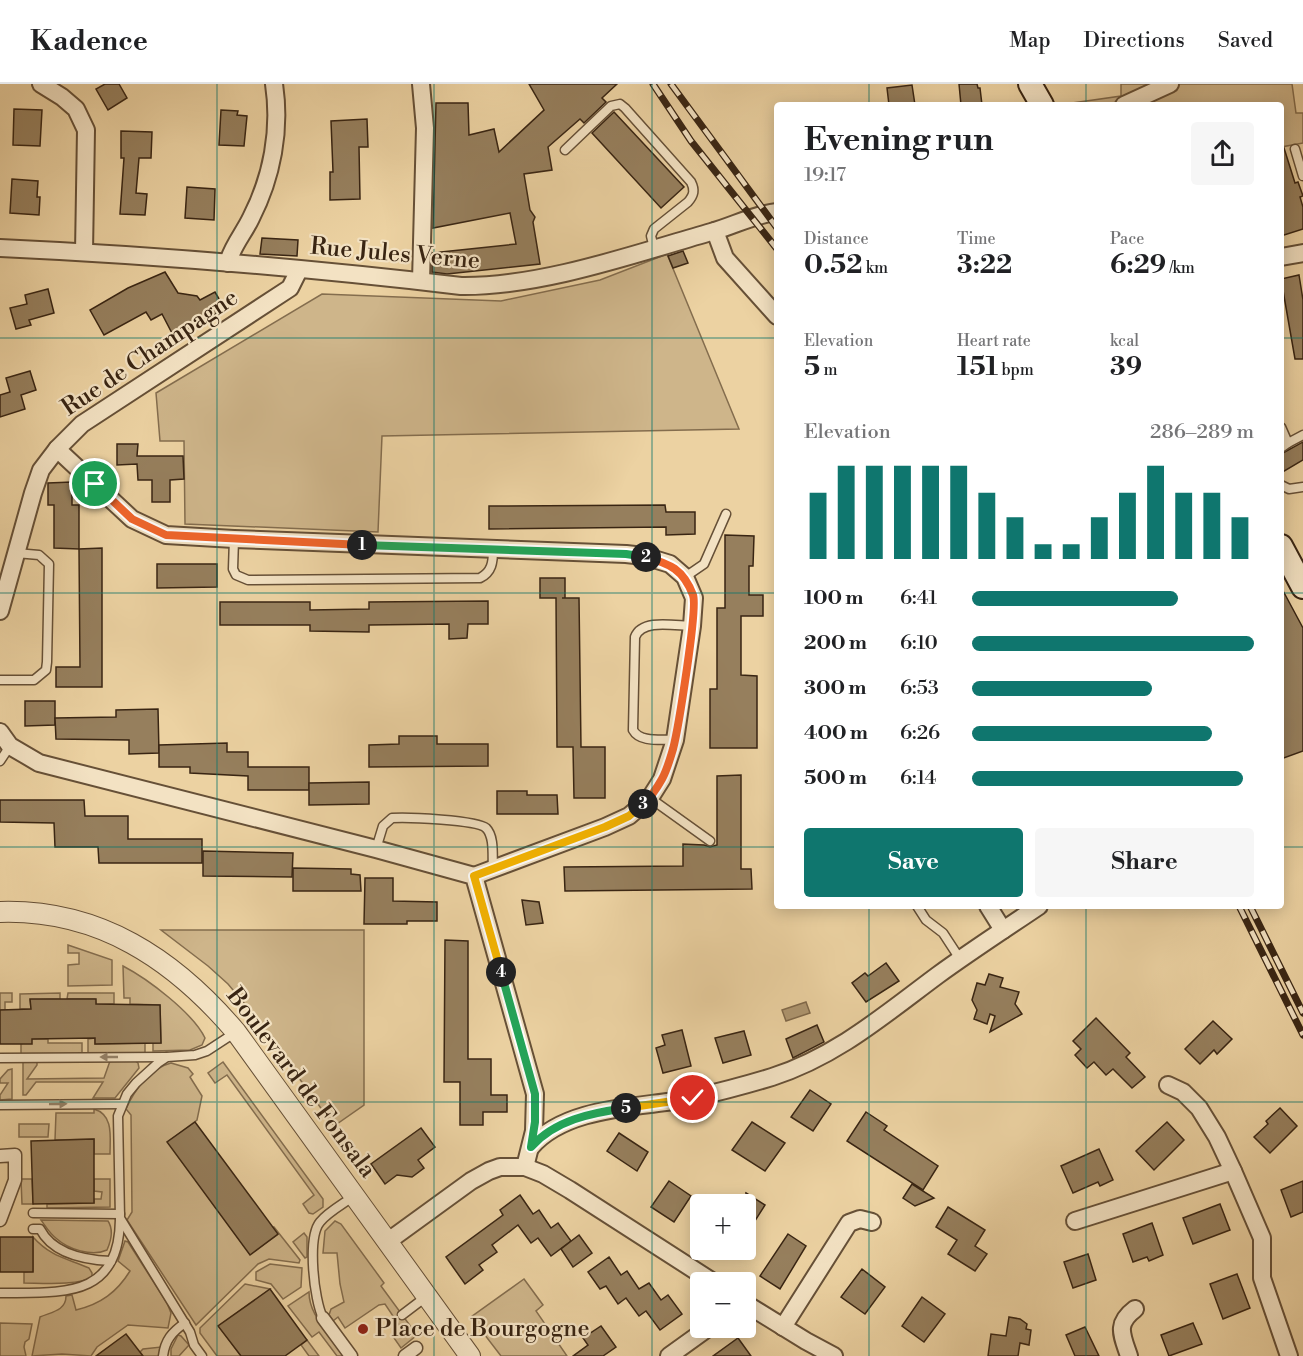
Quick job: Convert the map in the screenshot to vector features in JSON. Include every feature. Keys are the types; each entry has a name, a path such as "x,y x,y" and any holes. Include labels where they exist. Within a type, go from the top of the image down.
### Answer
{"main road":[{"path":"1030,84 1040,102"},
{"path":"1284,552 1303,587"}],"street":[{"path":"41,84 62,97 76,110 86,130 84,252"},
{"path":"228,263 229,255 243,235 268,177 276,139 274,84"},
{"path":"421,84 425,128 421,281"},
{"path":"1131,102 1170,84"},
{"name":"Rue Jules Verne","path":"0,248 228,263 473,286 522,281 606,262 774,213"},
{"path":"715,231 726,258 774,313"},
{"path":"1284,256 1303,253"},
{"name":"Rue de Champagne","path":"0,611 41,470 57,448 82,424 290,288 299,270"},
{"path":"0,732 10,746 39,763 474,876 629,816 650,798 662,779 675,740 694,598 685,577 670,564 644,556 626,554 166,535 132,519 57,448"},
{"path":"474,876 535,1094 535,1122 525,1167"},
{"path":"990,909 1003,930"},
{"path":"531,1147 549,1130 579,1118 712,1093 773,1076 823,1057 844,1045 960,959 1034,909"},
{"name":"Boulevard de Fonsala","path":"0,912 39,912 105,930 146,950 184,978 236,1032 470,1356"},
{"path":"1168,1084 1183,1092 1199,1108 1217,1137 1233,1171 1262,1238 1262,1278 1289,1356"},
{"path":"0,1156 15,1155 15,1180 0,1220"},
{"path":"387,1242 471,1181 489,1171 500,1167 525,1167 543,1174 570,1190 697,1272"},
{"path":"1075,1221 1233,1171"},
{"path":"783,1328 849,1223 860,1219 872,1222"},
{"path":"1129,1356 1122,1335 1122,1325 1126,1316 1135,1309"},
{"path":"756,1310 834,1356"},
{"path":"323,1318 351,1356"},
{"path":"669,1356 694,1338"},
{"path":"405,1356 416,1348"}],"lane":[{"path":"565,150 611,106 620,104 625,108 694,188 688,202 654,229 651,236 654,248"},
{"path":"1295,149 1303,176"},
{"path":"1285,446 1303,435"},
{"path":"1284,486 1289,489 1303,487"},
{"path":"685,577 704,564 726,514"},
{"path":"234,539 233,569 236,575 248,580 480,578 490,569 493,550"},
{"path":"0,681 34,680 46,670 47,662 49,564 39,555 15,553"},
{"path":"675,740 647,739 635,735 633,730 635,637 637,631 646,626 692,626"},
{"path":"0,761 10,746"},
{"path":"650,798 710,841"},
{"path":"376,849 383,826 393,818 473,822 486,828 490,834 493,869"},
{"path":"918,909 926,920 943,933 960,959"},
{"path":"0,1058 195,1055 207,1051 236,1032"},
{"path":"0,1293 64,1292 82,1288 106,1269 120,1238 118,1116 122,1104 136,1083 167,1057"},
{"path":"0,1105 122,1104"},
{"path":"323,1318 316,1301 314,1254 316,1230 320,1222 354,1196"},
{"path":"33,1213 120,1216"},
{"path":"120,1216 192,1334 194,1345 202,1356"},
{"path":"33,1229 40,1229 51,1244 76,1256 111,1261"},
{"path":"402,1315 427,1296"},
{"path":"163,1356 170,1335 185,1323"}],"shaded area":[{"path":"1121,84 1292,84 1296,113 1303,113 1303,143 1284,146 1284,102 1079,102 1121,96"},
{"path":"667,254 739,429 382,436 378,532 185,524 184,441 160,441 156,393 322,294 501,301 600,280"},
{"path":"161,930 364,930 364,1105 334,1126 228,984"},
{"path":"68,945 112,960 112,985 68,986 68,965 79,964 79,953 68,953"},
{"path":"123,966 157,988 191,1018 205,1038 202,1045 190,1050 153,1051 153,1043 161,1043 160,1005 130,1004 130,998 124,998"},
{"path":"0,993 12,993 12,1002 5,1002 5,1010 0,1010"},
{"path":"60,993 60,999 30,1000 31,1009 20,1009 20,994"},
{"path":"68,993 114,993 114,1004 96,1004 95,999 67,999"},
{"path":"806,1002 810,1013 786,1021 782,1010"},
{"path":"95,1038 95,1044 145,1043 145,1053 88,1053 88,1039"},
{"path":"32,1039 48,1039 48,1043 82,1043 82,1054 21,1054 21,1044"},
{"path":"23,1061 37,1061 37,1065 27,1079 104,1078 110,1061 135,1061 139,1068 115,1098 93,1098 103,1082 36,1082 26,1095 23,1095"},
{"path":"223,1062 323,1199 323,1207 313,1214 309,1213 303,1204 314,1195 227,1075 215,1083 208,1073"},
{"path":"171,1063 188,1068 193,1074 190,1077 202,1096 197,1120 168,1142 250,1254 277,1235 272,1227 274,1227 300,1260 299,1263 269,1259 258,1264 196,1325 127,1220 132,1212 131,1115 126,1109 144,1081 156,1070"},
{"path":"12,1069 12,1099 0,1100 0,1095 8,1083 0,1083 0,1079"},
{"path":"94,1109 105,1116 108,1121 110,1154 94,1154 94,1139 55,1140 56,1113 94,1113"},
{"path":"19,1124 49,1124 48,1137 19,1137"},
{"path":"21,1179 32,1179 33,1204 22,1204"},
{"path":"94,1179 110,1179 110,1207 47,1208 47,1204 94,1203 94,1199 101,1199 102,1192 94,1191"},
{"path":"41,1220 108,1221 111,1228 110,1243 107,1250 101,1252 80,1251 62,1243 52,1235"},
{"path":"335,1221 341,1224 384,1283 381,1286 417,1335 401,1348 394,1338 400,1333 401,1328 385,1304 379,1305 345,1328 338,1317 333,1321 329,1315 331,1309 344,1302 337,1253 323,1253 325,1231"},
{"path":"304,1233 307,1237 307,1257 305,1258 293,1242"},
{"path":"33,1237 53,1253 89,1268 92,1277 69,1283 24,1283 24,1272 33,1271"},
{"path":"125,1241 128,1242 167,1303 171,1313 168,1328 128,1325 97,1347 91,1356 62,1354 32,1356 40,1317 61,1308 66,1296 72,1295 76,1310 93,1304 114,1291 125,1278 130,1271 118,1261"},
{"path":"270,1264 302,1268 301,1287 283,1299 271,1284 256,1280 256,1272"},
{"path":"524,1279 543,1305 536,1311 567,1356 501,1356 471,1317"},
{"path":"245,1284 270,1289 219,1326 241,1356 217,1356 200,1333 200,1328"},
{"path":"309,1292 310,1302 317,1318 343,1356 337,1356 319,1332 312,1337 288,1306"},
{"path":"0,1323 32,1324 29,1339 25,1342 24,1347 26,1356 0,1356"},
{"path":"178,1335 189,1345 179,1356 171,1356 171,1349"},
{"path":"307,1340 319,1356 309,1356 301,1345"},
{"path":"161,1347 159,1356 143,1356 140,1352 143,1349"}],"building":[{"path":"105,84 119,84 127,98 108,110 96,89"},
{"path":"529,84 617,84 602,98 606,102 584,123 580,119 548,147 552,170 524,174 530,210 535,217 533,222 540,264 447,274 432,272 432,253 516,244 510,213 433,228 436,103 468,103 469,135 494,129 499,152 544,110"},
{"path":"959,84 977,84 980,88 982,102 961,102"},
{"path":"912,85 915,102 889,102 887,88"},
{"path":"14,109 42,110 40,146 13,145"},
{"path":"221,110 238,111 237,115 247,116 244,146 219,145"},
{"path":"614,112 684,187 661,208 592,133"},
{"path":"367,119 368,147 359,147 360,199 330,200 330,172 333,172 331,121"},
{"path":"121,131 152,132 151,158 139,158 136,193 147,194 145,215 120,214 124,158 121,158"},
{"path":"1284,148 1295,183 1298,182 1303,196 1300,197 1303,207 1303,229 1284,235"},
{"path":"12,179 38,181 39,215 10,213"},
{"path":"187,187 215,189 214,220 185,218"},
{"path":"262,238 298,240 297,256 260,254"},
{"path":"683,251 688,263 673,268 668,256"},
{"path":"165,272 178,293 197,296 200,300 215,292 225,309 174,337 162,314 151,320 146,312 104,335 90,310 128,288"},
{"path":"1299,275 1303,300 1303,359 1295,359 1284,296 1284,278"},
{"path":"48,289 54,313 29,320 31,325 16,329 10,308 27,304 25,295"},
{"path":"30,371 36,390 21,395 25,409 0,417 0,395 10,392 6,378"},
{"path":"1303,442 1303,460 1284,471 1284,452"},
{"path":"117,444 138,444 137,456 183,456 184,479 170,480 170,502 152,502 152,480 138,480 137,464 117,465"},
{"path":"72,482 72,505 79,505 79,549 54,548 54,505 48,505 48,483"},
{"path":"665,505 666,512 695,512 695,534 666,535 666,527 489,529 489,506"},
{"path":"725,535 754,536 753,566 749,566 749,595 763,595 763,616 741,616 741,675 757,676 757,748 710,748 710,689 717,689 717,608 725,608"},
{"path":"102,548 102,687 56,687 56,667 80,667 79,549"},
{"path":"157,564 217,564 217,587 157,588"},
{"path":"540,578 565,578 565,598 579,598 581,747 605,747 605,798 574,798 573,747 557,747 556,598 540,598"},
{"path":"1284,593 1303,628 1303,751 1284,758"},
{"path":"488,601 488,624 468,624 467,638 449,639 449,624 369,625 369,632 310,631 310,625 220,625 220,602 310,602 310,610 369,609 369,602"},
{"path":"25,701 55,701 55,725 25,726"},
{"path":"158,709 159,753 129,754 129,740 56,739 55,718 116,717 116,710"},
{"path":"399,736 437,736 437,744 488,744 488,766 369,767 369,745 399,744"},
{"path":"227,743 227,752 248,752 248,767 309,767 309,790 248,790 248,776 190,773 190,767 159,767 159,745"},
{"path":"741,775 741,869 751,869 752,889 565,891 564,867 683,866 683,844 710,847 717,845 717,776"},
{"path":"369,782 369,804 309,805 309,783"},
{"path":"497,791 527,791 527,795 557,795 558,814 497,814"},
{"path":"0,800 84,800 85,816 128,816 128,839 202,839 202,863 99,863 98,847 55,847 54,823 0,822"},
{"path":"203,851 293,853 292,877 203,876"},
{"path":"293,868 351,869 351,874 360,875 361,891 293,891"},
{"path":"365,878 393,878 393,901 437,902 437,921 364,924"},
{"path":"522,900 539,902 543,923 526,925"},
{"path":"445,940 468,941 468,1059 491,1059 491,1095 507,1095 507,1112 483,1112 483,1125 460,1125 460,1082 444,1082"},
{"path":"886,963 899,981 866,1002 852,983 865,973 868,976"},
{"path":"989,974 1003,978 1000,987 1019,992 1015,1004 1022,1014 990,1032 995,1016 990,1014 987,1024 974,1019 977,1010 972,1000 977,983 985,985"},
{"path":"30,999 96,999 96,1004 160,1005 161,1043 95,1044 95,1038 32,1039 32,1044 0,1044 0,1010 31,1009"},
{"path":"1096,1018 1130,1053 1126,1057 1145,1077 1132,1088 1113,1069 1106,1075 1094,1062 1087,1068 1075,1055 1081,1049 1073,1041"},
{"path":"1213,1021 1232,1039 1217,1054 1214,1050 1200,1064 1185,1049"},
{"path":"817,1025 824,1042 793,1058 786,1039"},
{"path":"682,1030 691,1066 663,1073 656,1048 665,1045 662,1035"},
{"path":"744,1031 751,1055 723,1063 715,1038"},
{"path":"810,1090 831,1104 813,1131 791,1117"},
{"path":"1280,1108 1297,1126 1270,1153 1254,1137"},
{"path":"866,1112 887,1126 884,1130 938,1166 923,1190 847,1141"},
{"path":"195,1122 278,1234 250,1255 167,1142"},
{"path":"752,1122 785,1143 765,1171 732,1150"},
{"path":"1167,1122 1184,1140 1154,1170 1136,1151"},
{"path":"421,1128 435,1147 418,1160 424,1168 412,1177 397,1175 385,1184 371,1164"},
{"path":"619,1133 648,1152 637,1171 607,1151"},
{"path":"94,1139 94,1203 33,1204 31,1141"},
{"path":"1099,1149 1113,1180 1100,1186 1098,1182 1073,1193 1061,1166"},
{"path":"669,1181 690,1195 674,1222 651,1207"},
{"path":"1303,1181 1303,1212 1291,1217 1281,1190"},
{"path":"912,1184 934,1198 915,1206 903,1198"},
{"path":"520,1195 533,1214 539,1210 551,1228 558,1223 571,1241 551,1256 538,1238 531,1243 518,1225 492,1245 497,1252 479,1265 483,1270 465,1284 446,1257 503,1215 500,1210"},
{"path":"756,1199 765,1205 756,1219"},
{"path":"1220,1204 1230,1230 1193,1244 1183,1218"},
{"path":"948,1207 985,1230 975,1246 987,1254 975,1271 948,1254 957,1240 936,1227"},
{"path":"1152,1223 1163,1255 1149,1261 1147,1257 1133,1262 1123,1234"},
{"path":"788,1234 806,1246 780,1289 760,1276"},
{"path":"579,1235 592,1253 573,1267 561,1249"},
{"path":"0,1237 33,1237 33,1272 0,1272"},
{"path":"1088,1254 1096,1280 1073,1288 1064,1262"},
{"path":"609,1257 621,1275 627,1271 639,1289 649,1283 661,1300 668,1295 682,1314 660,1330 646,1311 639,1316 626,1298 618,1304 606,1286 600,1289 588,1272"},
{"path":"862,1269 885,1287 865,1314 841,1297"},
{"path":"1237,1274 1250,1308 1223,1319 1210,1284"},
{"path":"270,1289 307,1340 285,1356 241,1356 218,1326"},
{"path":"922,1297 945,1314 924,1342 902,1326"},
{"path":"1009,1317 1020,1319 1027,1324 1026,1329 1031,1330 1029,1345 1020,1343 1018,1356 988,1356 991,1334 1006,1336"},
{"path":"1193,1323 1202,1344 1169,1356 1161,1335"},
{"path":"601,1326 616,1347 603,1356 573,1356 588,1345 583,1338"},
{"path":"1085,1327 1099,1356 1075,1356 1066,1335"},
{"path":"126,1334 143,1356 96,1356"},
{"path":"738,1338 751,1356 713,1356"}],"railway":[{"path":"653,84 691,141 774,245"},
{"path":"671,84 774,224"},
{"path":"1240,909 1303,1035"},
{"path":"1251,909 1303,1013"}],"place":[{"name":"Place de Bourgogne","path":"363,1329"}],"route":[{"path":"95,484 132,519 166,535 626,554 644,556 670,564 685,577 694,598 675,740 662,779 650,798 629,816 605,827 474,876 535,1094 535,1122 531,1147 549,1130 579,1118 614,1110 693,1098"}]}
